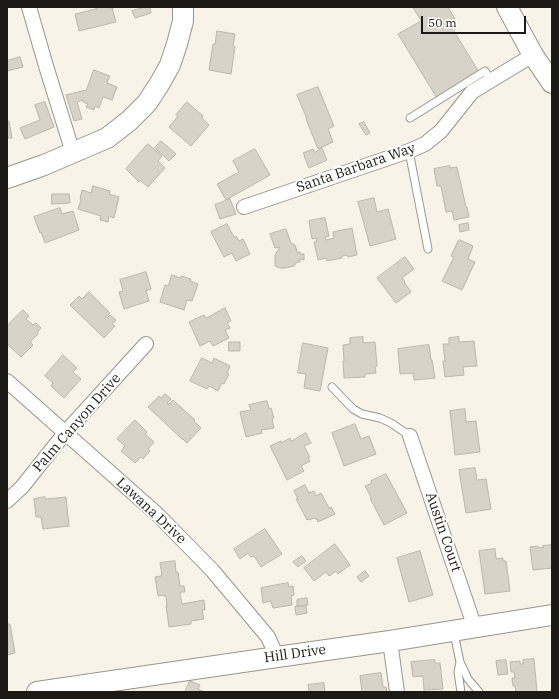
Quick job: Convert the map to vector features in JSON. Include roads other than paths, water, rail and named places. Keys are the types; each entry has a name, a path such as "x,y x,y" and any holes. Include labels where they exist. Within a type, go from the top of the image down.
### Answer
{"street":[{"path":"29,7 73,153"},
{"path":"7,178 44,165 106,138 129,121 146,103 170,65 178,44 183,21 183,7"},
{"path":"507,7 534,55 552,83"},
{"name":"Santa Barbara Way","path":"244,207 409,151 425,144 441,131 472,92 534,55"},
{"name":"Palm Canyon Drive","path":"7,501 22,487 65,433 146,344"},
{"name":"Lawana Drive","path":"7,381 158,515 212,570 268,637 277,657"},
{"name":"Austin Court","path":"410,436 475,628"},
{"name":"Hill Drive","path":"38,692 453,632 552,615"},
{"path":"390,641 397,692"}],"lane":[{"path":"410,118 485,71 491,81"},
{"path":"409,151 428,249"},
{"path":"332,387 353,409 362,414 380,418 391,423 410,436"},
{"path":"453,632 460,662 468,679 479,692"},
{"path":"460,662 458,672 461,692"}]}
